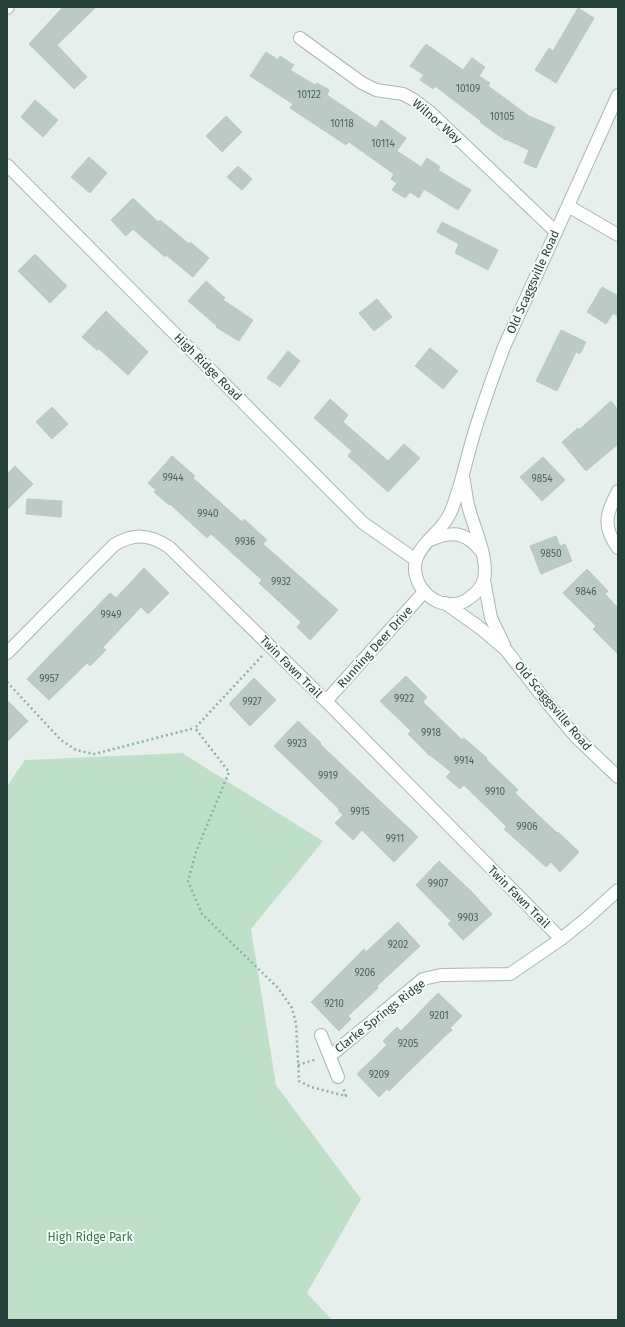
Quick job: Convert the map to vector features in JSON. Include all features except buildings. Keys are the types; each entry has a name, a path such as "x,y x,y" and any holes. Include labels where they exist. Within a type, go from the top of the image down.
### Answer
{"street":[{"name":"Wilnor Way","path":"300,38 362,83 376,90 403,94 430,112 556,232"},
{"name":"Old Scaggsville Road","path":"429,541 448,517 463,476 482,410 504,347 618,95"},
{"name":"High Ridge Road","path":"7,165 363,523 416,560"},
{"path":"568,206 618,235"},
{"name":"Old Scaggsville Road","path":"463,476 468,505 482,553"},
{"path":"618,491 610,505 606,522 613,541 618,548"},
{"path":"443,534 458,534 475,543 482,553 486,565 484,580 474,595 455,604 434,600 424,592 417,580 415,572 416,560 420,550 429,541 443,534"},
{"name":"Twin Fawn Trail","path":"7,653 114,545 125,538 136,536 159,540 169,547 326,701 561,940"},
{"name":"Old Scaggsville Road","path":"484,580 491,618 506,650"},
{"name":"Running Deer Drive","path":"326,701 424,592"},
{"name":"Old Scaggsville Road","path":"445,603 479,627 506,650 576,737 618,777"},
{"name":"Clarke Springs Ridge","path":"330,1056 423,979 441,975 510,974 561,940 618,890"},
{"path":"321,1035 338,1077"}],"path":[{"path":"7,682 61,740 76,750 94,754 195,728 271,647"},
{"path":"195,728 229,772 196,852 188,881 202,914 278,988 292,1008 296,1023 298,1080 311,1087 346,1096 338,1077"},
{"path":"298,1065 330,1056"}],"green space":[{"name":"High Ridge Park","path":"182,753 323,841 251,929 276,1085 361,1199 307,1293 332,1320 7,1320 7,786 25,760"}]}
